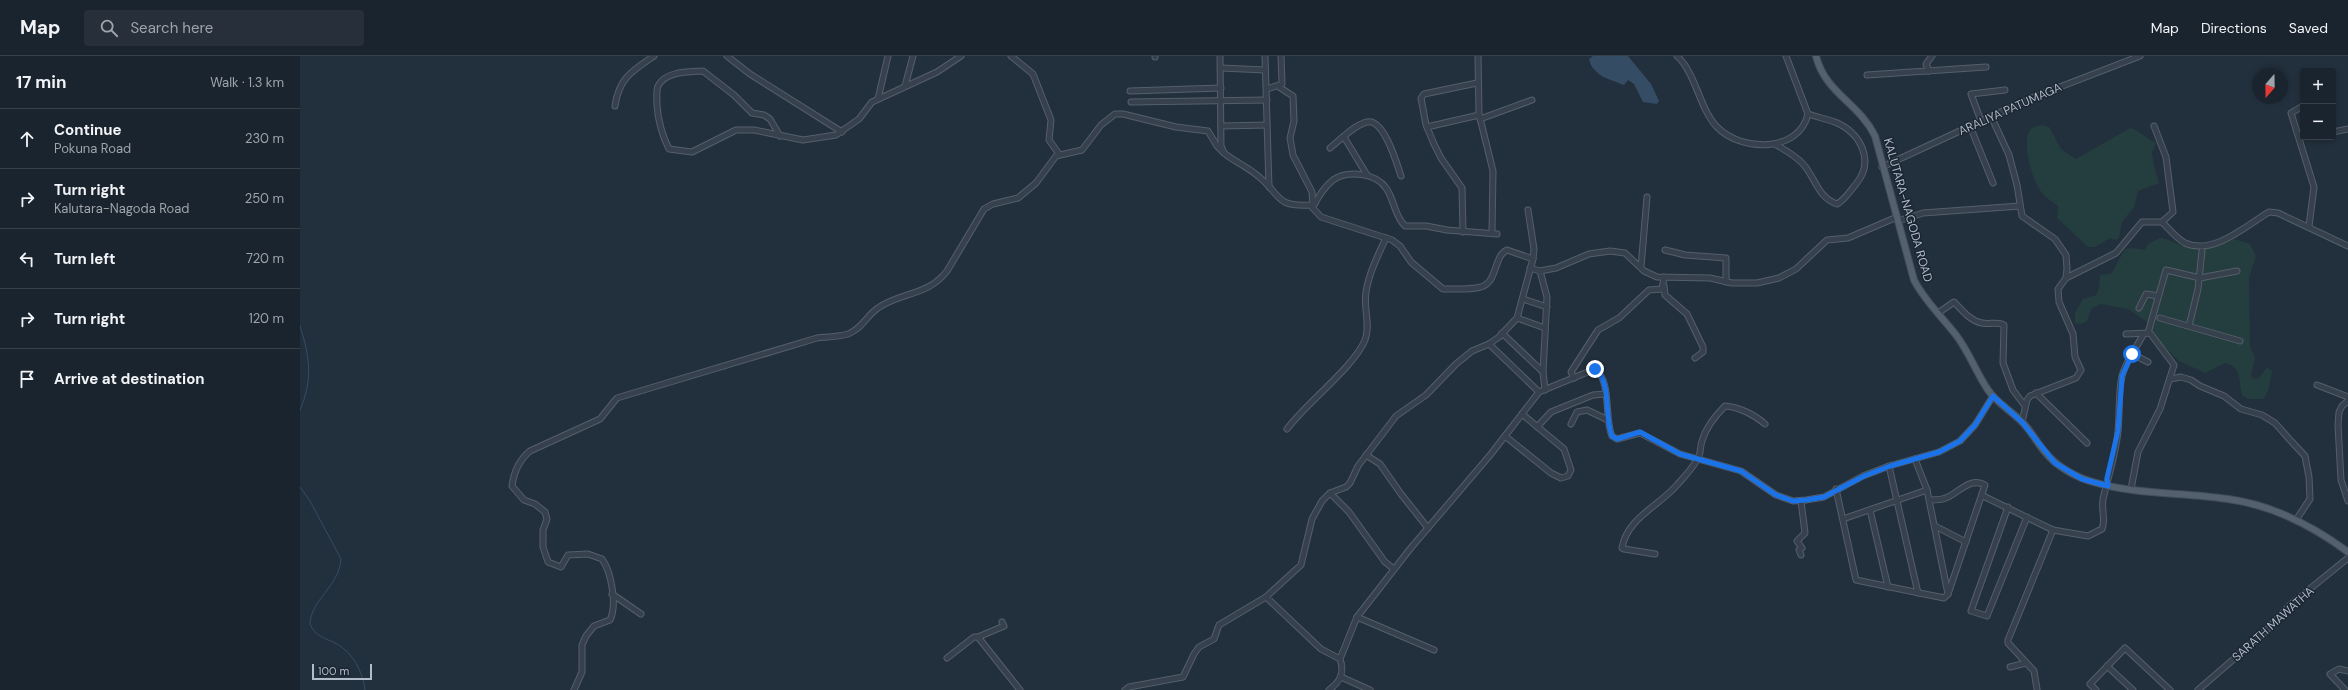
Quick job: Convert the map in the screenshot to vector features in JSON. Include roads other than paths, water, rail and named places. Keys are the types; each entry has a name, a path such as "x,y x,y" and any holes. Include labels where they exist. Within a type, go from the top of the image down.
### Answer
{"main road":[{"name":"KALUTARA-NAGODA ROAD","path":"1816,56 1826,81 1834,91 1851,102 1870,126 1878,145 1882,167 1898,219 1914,280 1919,290 1938,312 1969,355 1993,396 2022,422 2055,463 2082,479 2108,486 2227,498 2254,505 2296,520 2318,532 2348,552"}],"street":[{"path":"616,106 618,89 633,70 654,56"},
{"path":"727,56 750,74 842,132"},
{"path":"878,99 888,56"},
{"path":"905,86 913,56"},
{"path":"780,136 770,118 764,115 752,113 734,95 703,71 673,75 663,80 658,86 659,121 663,137 669,149 692,152 736,130 754,130 780,136 803,140 842,132 859,119 872,102 937,72 954,58 961,56"},
{"path":"1011,56 1033,74 1051,120 1049,140 1059,154"},
{"path":"1220,56 1221,146 1224,153"},
{"path":"1265,56 1269,187"},
{"path":"1279,87 1282,84 1281,56"},
{"path":"1313,207 1319,195 1334,180 1341,176 1367,175 1379,181 1387,189 1398,219 1405,226 1426,226 1463,232 1495,233 1493,171 1480,117 1477,83 1478,56"},
{"path":"1677,56 1684,65 1710,120 1719,129 1758,146 1776,144 1800,131 1808,114 1786,56"},
{"path":"1929,71 1926,64 1932,56"},
{"name":"ARALIYA PATUMAGA","path":"1882,167 2029,99 2140,56"},
{"path":"1868,75 1986,67"},
{"path":"1221,68 1266,70"},
{"path":"1463,232 1462,188 1441,158 1427,127 1422,96 1477,83"},
{"path":"1266,89 1279,87 1293,96 1294,121 1290,138 1293,155 1312,192 1313,207 1317,216 1386,238 1400,246 1411,262 1443,289 1470,288 1486,284 1492,276 1501,255 1507,250 1533,259"},
{"path":"1130,91 1221,88"},
{"path":"1981,121 1971,94 2005,90"},
{"path":"1131,102 1267,100"},
{"path":"1427,127 1480,117 1532,100"},
{"path":"2300,108 2291,113 2314,187 2309,226"},
{"path":"574,690 582,672 582,650 586,636 594,626 610,620 613,612 610,572 602,559 594,555 568,556 561,567 548,562 543,546 543,530 547,519 545,512 535,504 524,500 512,486 514,474 522,458 530,451 600,419 618,398 817,338 849,334 865,323 878,308 924,290 940,280 984,209 993,204 1018,198 1036,182 1052,160 1059,154 1082,150 1101,125 1115,114 1123,114 1176,127 1208,131 1216,146 1259,176 1287,204 1313,207"},
{"path":"1776,144 1804,164 1816,187 1826,197 1837,204 1842,201 1861,179 1866,167 1866,159 1860,141 1836,123 1808,114"},
{"path":"1991,116 2009,156 2017,185 2022,216 2055,239 2064,251 2067,262 2066,278"},
{"path":"1330,148 1360,125 1369,122 1376,123 1383,132 1401,176"},
{"path":"1221,126 1267,125"},
{"path":"1970,126 1993,183"},
{"path":"2022,422 2026,400 2036,393 2069,381 2081,372 2075,357 2073,334 2059,302 2058,289 2066,278 2116,252 2142,222 2162,222 2173,212 2166,157 2154,126"},
{"path":"2336,131 2348,129"},
{"path":"1344,137 1367,175"},
{"path":"1641,267 1647,197"},
{"path":"1530,268 1540,271 1576,261 1589,254 1610,251 1625,253 1644,271 1657,277 1710,278 1726,282 1757,283 1779,278 1796,269 1827,240 1848,238 1898,219 1923,213 2020,206"},
{"path":"1125,690 1129,687 1182,677 1199,647 1214,639 1219,625 1266,597 1302,565 1312,519 1322,501 1330,493 1346,487 1350,483 1366,455 1396,416 1426,395 1456,364 1472,351 1489,344 1517,318 1533,259 1534,249 1528,210"},
{"path":"2162,222 2180,240 2195,246 2235,236 2269,212 2278,213 2309,226 2348,246"},
{"path":"1287,429 1297,416 1348,364 1365,341 1367,332 1366,292 1374,263 1386,238"},
{"path":"1665,250 1685,255 1726,258 1726,282"},
{"path":"2189,326 2200,278 2202,251"},
{"path":"1983,496 2027,517 2040,526 2053,530 2088,536 2098,533 2104,525 2102,510 2108,486 2107,478 2118,431 2122,376 2132,354 2146,334 2165,271 2168,269 2200,278 2237,272"},
{"path":"1540,271 1547,297 1544,328 1543,372 1545,390"},
{"path":"1664,277 1666,295 1686,314 1703,347 1703,352 1695,358"},
{"path":"1574,378 1571,372 1598,330 1619,318 1649,290 1662,289 1664,286"},
{"path":"2139,308 2146,294 2158,296"},
{"path":"1523,299 1547,307"},
{"path":"1938,312 1954,302 1973,320 1981,323 2001,323 2004,325 2003,363 2013,390 2025,406"},
{"path":"1517,318 1544,328"},
{"path":"2160,318 2240,341"},
{"path":"1502,333 1543,372"},
{"path":"2126,334 2146,334 2172,360 2174,365 2160,409 2138,452 2131,489"},
{"path":"1489,344 1539,392"},
{"path":"2132,354 2148,362"},
{"path":"1334,690 1341,677 1342,666 1340,659 1357,617 1394,569 1505,436 1539,392 1595,369 1601,375 1606,394 1608,427 1612,436 1617,439 1640,432 1664,447 1696,460 1741,471 1776,495 1793,501 1824,497 1836,489 1890,466 1939,452 1960,441 1975,425 1993,396"},
{"path":"2170,379 2181,377 2191,380 2200,386 2224,396 2241,409 2262,415 2275,423 2305,456 2309,477 2310,498 2296,520"},
{"path":"2317,385 2348,399 2339,412 2342,462 2341,480 2348,501"},
{"path":"2036,393 2087,443"},
{"path":"1537,426 1550,412 1562,406 1593,395 1606,394"},
{"path":"1655,554 1624,549 1622,548 1623,540 1630,526 1668,496 1696,460 1709,426 1726,406 1758,418 1764,424"},
{"path":"1571,424 1577,412 1582,410 1608,420"},
{"path":"1505,436 1551,473 1561,478 1568,476 1571,470 1564,449 1522,414"},
{"path":"1366,455 1380,464 1428,528"},
{"path":"1914,459 1930,500 1948,594"},
{"path":"2342,462 2348,466"},
{"path":"1890,466 1918,593"},
{"path":"1836,489 1856,580 1944,598 1948,594 1983,496 1984,484 1973,483 1964,485 1947,498 1930,500"},
{"path":"1843,519 1927,490"},
{"path":"1330,493 1349,512 1385,562 1394,569"},
{"path":"1801,500 1805,533 1796,541 1802,548 1799,550 1801,555"},
{"path":"2008,507 1970,611 1987,616 2027,517"},
{"path":"1870,510 1888,587"},
{"path":"1935,526 1966,542"},
{"path":"2037,689 2034,672 2008,643 2008,640 2053,530"},
{"name":"SARATH MAWATHA","path":"2199,690 2265,632 2290,605 2348,558"},
{"path":"612,594 641,614"},
{"path":"1266,597 1321,649 1340,659"},
{"path":"1357,617 1434,650"},
{"path":"946,658 974,637 978,637 1004,626 1002,622"},
{"path":"978,637 1020,690"},
{"path":"2096,690 2090,684 2125,648 2170,690"},
{"path":"2010,667 2026,663"},
{"path":"2107,666 2133,690"},
{"path":"2345,690 2330,674 2339,669 2348,671"},
{"path":"1341,677 1370,690"},
{"path":"1329,690 1337,684"}],"water":[{"path":"1593,56 1628,56 1651,84 1659,101 1657,104 1643,102 1634,84 1628,80 1624,85 1607,79 1598,73 1591,65 1589,59"}],"waterway":[{"path":"300,326 306,348 309,368 307,389 300,410"},
{"path":"300,487 310,501 341,559 339,569 331,585 315,607 310,624 315,632 321,637 337,644 348,652 362,676 365,690"}]}
